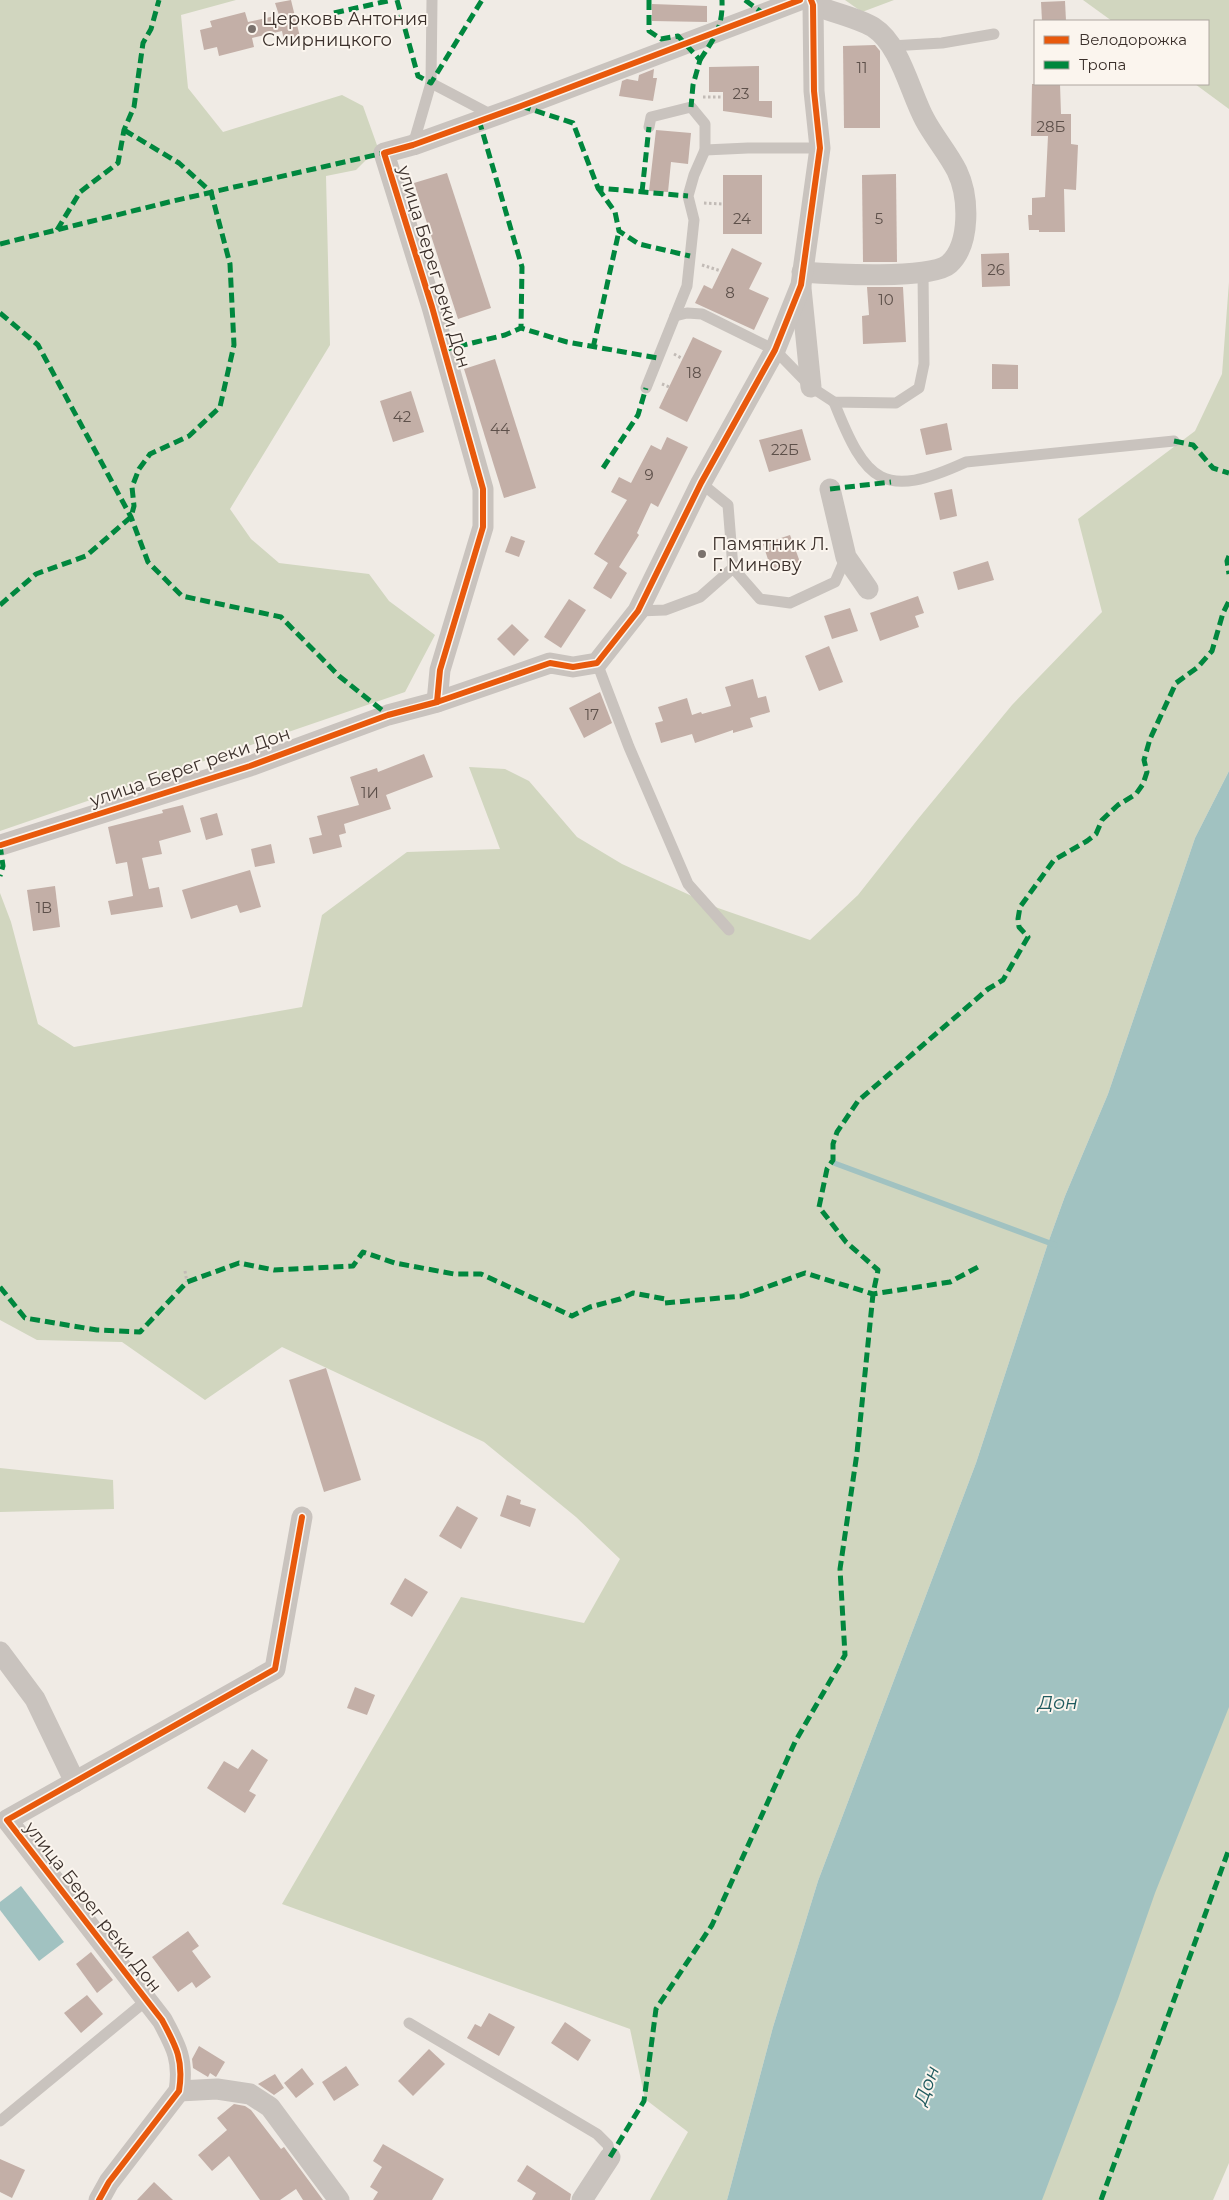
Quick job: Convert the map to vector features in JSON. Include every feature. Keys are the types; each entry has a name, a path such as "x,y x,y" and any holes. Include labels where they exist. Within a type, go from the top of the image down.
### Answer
{"street":[{"path":"802,279 833,274 923,273 948,265 964,244 966,212 958,173 943,146 924,119 906,73 891,46 874,28 808,2 820,148 802,279 811,387"},
{"name":"улица Берег реки Дон","path":"437,702 440,670 482,527 483,489 432,307 384,153 413,145 808,2"},
{"path":"597,663 638,611 701,483 775,350 802,279"},
{"path":"830,488 846,557 868,589"},
{"name":"улица Берег реки Дон","path":"1,845 250,766 388,715 437,702 550,663 573,668 597,663"},
{"name":"улица Берег реки Дон","path":"179,2091 182,2074 179,2050 162,2020 7,1820 275,1669 302,1517"},
{"path":"0,1652 35,1699 75,1782"},
{"path":"99,2200 109,2182 179,2091 217,2089 250,2094 270,2107 339,2200"},
{"path":"582,2200 610,2157"}],"lane":[{"path":"413,145 430,82 432,0"},
{"path":"891,46 942,43 994,34"},
{"path":"430,82 492,115"},
{"path":"646,388 687,286 694,220 688,196 694,175 705,150 705,124 691,107 651,117 649,127"},
{"path":"705,150 820,148"},
{"path":"684,293 690,304 702,314 775,350 811,387 834,402 896,403 919,388 924,364 923,273"},
{"path":"675,316 687,313 702,314"},
{"path":"834,402 848,439 870,471 891,482 913,482 936,476 966,462 1174,441"},
{"path":"701,483 728,505 733,568 760,599 790,603 835,582 846,557"},
{"path":"638,611 665,610 700,597 733,568"},
{"path":"597,663 629,747 688,884 729,930"},
{"path":"0,2121 147,2000"},
{"path":"409,2023 597,2134 608,2146 610,2157"}],"path":[{"path":"700,97 723,97"},
{"path":"185,1271 187,1282"}],"green space":[{"path":"0,0 236,0 181,15 188,88 223,132 342,95 363,106 378,148 356,170 326,176 330,345 230,509 251,539 279,563 369,574 389,601 435,635 405,692 0,831"},
{"path":"845,0 894,0 862,12"},
{"path":"1083,0 1229,0 1229,109 1196,85 1209,85 1209,20 1111,20"},
{"path":"1229,282 1229,771 1195,838 1108,1094 1065,1196 1048,1243 976,1463 818,1881 773,2027 727,2200 650,2200 688,2132 645,2099 630,2029 282,1904 461,1597 584,1623 620,1559 576,1517 484,1442 282,1347 205,1400 122,1342 37,1340 0,1320 0,893 11,922 38,1024 74,1047 302,1007 322,915 407,852 500,849 469,767 505,769 529,781 577,837 622,864 718,908 810,940 858,895 1012,705 1102,612 1078,519 1195,431 1222,374"},
{"path":"0,1468 113,1480 114,1509 0,1512"},
{"path":"1229,1683 1229,2163 1213,2200 1032,2200"}],"water":[{"name":"Дон","path":"1229,771 1229,1707 1155,1893 1118,1999 1042,2200 727,2200 773,2027 818,1881 976,1463 1048,1243 1065,1196 1108,1094 1195,838"},
{"path":"21,1886 64,1942 39,1961 0,1910 0,1902"}],"building":[{"name":"Церковь Антония Смирницкого","path":"291,0 300,37 284,41 282,31 252,38 254,47 219,56 217,47 204,50 200,30 212,27 210,21 245,12 248,22 279,15 275,3"},
{"path":"1065,1 1066,20 1042,20 1041,2"},
{"path":"652,4 707,6 707,22 652,21"},
{"path":"875,45 880,51 880,128 844,128 843,46"},
{"path":"759,66 759,101 772,101 772,118 723,111 723,92 709,92 709,67"},
{"path":"654,69 653,78 657,78 653,101 619,96 622,81 627,79 638,81 639,75"},
{"path":"1032,84 1060,85 1061,114 1071,114 1071,144 1078,145 1076,190 1064,189 1065,232 1029,230 1028,215 1032,215 1032,198 1045,197 1048,136 1031,136"},
{"path":"656,130 691,133 688,164 671,162 668,192 649,191"},
{"path":"447,173 491,308 458,319 414,183"},
{"path":"896,174 897,262 863,262 862,175"},
{"path":"723,175 762,175 762,234 723,234"},
{"path":"732,248 762,263 749,289 769,298 754,330 695,303 704,285 712,289"},
{"path":"1009,253 1010,286 982,287 981,254"},
{"path":"867,287 903,287 906,342 863,344 862,316 869,315"},
{"path":"693,337 722,351 687,422 659,408"},
{"path":"495,359 536,488 504,498 464,369"},
{"path":"992,364 1018,365 1018,389 992,389"},
{"path":"411,391 424,432 393,442 380,401"},
{"path":"947,423 952,450 926,455 920,429"},
{"path":"802,429 811,460 769,472 759,440"},
{"path":"667,437 688,447 658,507 651,503 637,533 639,535 619,567 627,573 611,599 593,588 608,563 594,554 627,500 611,492 619,477 631,483 651,445 661,450"},
{"path":"952,489 957,516 940,520 934,493"},
{"path":"790,535 800,562 772,572 763,544"},
{"path":"511,536 525,541 519,557 505,552"},
{"path":"988,561 994,580 958,590 953,572"},
{"path":"918,596 924,613 915,616 919,627 880,641 870,613"},
{"path":"569,599 586,610 561,648 544,637"},
{"path":"850,608 858,631 832,639 824,616"},
{"path":"512,624 529,640 514,656 497,639"},
{"path":"829,646 843,682 819,691 805,656"},
{"path":"753,679 758,698 766,696 770,712 750,718 753,727 733,733 733,730 695,743 692,734 661,743 655,723 663,721 658,707 687,698 692,715 731,706 725,687"},
{"path":"600,692 612,723 584,738 569,708"},
{"path":"424,754 433,777 386,795 391,809 344,824 346,833 339,835 342,847 313,854 309,838 322,835 317,816 359,805 350,777 377,768 378,772"},
{"path":"183,805 191,832 159,841 162,854 142,858 149,889 159,887 163,907 111,915 108,901 133,896 127,862 116,864 108,827 163,813 162,810"},
{"path":"217,813 223,835 206,840 200,818"},
{"path":"271,844 275,863 255,867 251,849"},
{"path":"250,870 261,907 240,913 237,905 191,919 182,890"},
{"path":"55,886 60,927 33,931 27,890"},
{"path":"326,1368 361,1480 324,1492 289,1380"},
{"path":"507,1495 521,1500 520,1504 536,1509 530,1527 500,1516"},
{"path":"457,1506 478,1518 461,1549 439,1536"},
{"path":"405,1578 428,1592 412,1617 390,1604"},
{"path":"355,1687 375,1695 367,1715 347,1708"},
{"path":"252,1749 268,1760 249,1791 256,1795 245,1813 207,1788 224,1761 238,1769"},
{"path":"188,1931 199,1946 192,1951 211,1977 196,1988 192,1982 178,1992 152,1957"},
{"path":"91,1952 113,1980 97,1993 76,1964"},
{"path":"87,1995 103,2014 81,2033 64,2013"},
{"path":"489,2013 515,2027 499,2056 467,2038 475,2024 481,2027"},
{"path":"565,2022 591,2040 578,2061 551,2043"},
{"path":"199,2046 225,2062 216,2077 210,2073 208,2077 193,2068 192,2059"},
{"path":"429,2049 445,2064 413,2096 398,2081"},
{"path":"346,2066 359,2085 334,2101 322,2082"},
{"path":"302,2068 314,2084 296,2098 284,2083"},
{"path":"275,2074 284,2088 274,2095 258,2084"},
{"path":"234,2104 245,2106 251,2110 281,2149 284,2147 323,2200 303,2200 296,2189 280,2200 260,2200 229,2156 212,2171 198,2155 227,2130 217,2118"},
{"path":"383,2144 444,2179 432,2200 373,2200 378,2192 370,2187 382,2167 373,2161"},
{"path":"0,2159 25,2170 12,2198 0,2192"},
{"path":"527,2165 571,2194 570,2200 532,2200 536,2193 517,2181"},
{"path":"154,2182 173,2200 137,2200"}],"waterway":[{"path":"834,1163 1055,1245"}],"marked path":[{"path":"57,230 80,192 118,163 124,130 134,107 143,43 151,29 159,0"},
{"path":"334,13 392,0"},
{"path":"397,0 418,76 431,83 482,0"},
{"path":"649,0 649,31 661,39 678,36 700,60 693,85 691,107"},
{"path":"700,60 717,32 721,18 722,0"},
{"path":"745,0 764,14"},
{"path":"521,106 573,123 598,188 688,196"},
{"path":"479,120 522,267 521,328"},
{"path":"642,192 649,127"},
{"path":"0,605 36,574 86,556 131,517 134,506 132,487 139,469 150,454 189,436 220,407 234,345 230,264 211,192 179,163 124,130"},
{"path":"0,244 173,201 384,153"},
{"path":"598,188 615,212 619,231 639,244 690,256"},
{"path":"593,348 619,231"},
{"path":"0,313 38,345 131,517 148,562 182,596 281,617 339,676 388,715"},
{"path":"443,350 505,335 521,328 567,342 658,358"},
{"path":"603,468 638,415 646,388"},
{"path":"1174,441 1193,445 1213,468 1229,473"},
{"path":"830,489 891,482"},
{"path":"1229,556 1227,561 1229,574"},
{"path":"610,2157 644,2101 656,2009 712,1925 795,1742 845,1655 840,1569 857,1453 873,1294 878,1270 846,1242 819,1207 827,1169 833,1160 833,1144 837,1132 858,1101 988,989 1003,980 1028,937 1019,927 1020,907 1054,860 1096,834 1102,820 1118,805 1136,794 1143,784 1147,772 1144,760 1150,739 1176,683 1198,667 1212,651 1223,613 1229,601"},
{"path":"0,845 3,866 0,876"},
{"path":"0,1287 25,1318 97,1330 140,1332 187,1282 239,1263 274,1270 353,1266 363,1252 395,1263 454,1274 481,1274 572,1316 590,1307 620,1299 633,1293 665,1299 665,1303 742,1296 805,1273 873,1294 950,1282 978,1267"},
{"path":"1101,2200 1229,1849"}],"cycle path":[{"path":"437,702 440,670 483,527 483,489 432,307 384,153 413,145 521,106 800,0"},
{"path":"1,845 250,766 388,715 437,702 550,663 573,667 597,663 638,611 701,483 775,350 801,285 820,148 814,91 813,5 811,0"},
{"path":"99,2200 109,2182 179,2091 180,2062 162,2020 7,1820 275,1669 302,1517"}],"place":[{"name":"Церковь Антония Смирницкого","path":"252,29"},
{"name":"Памятник Л. Г. Минову","path":"702,554"}]}
